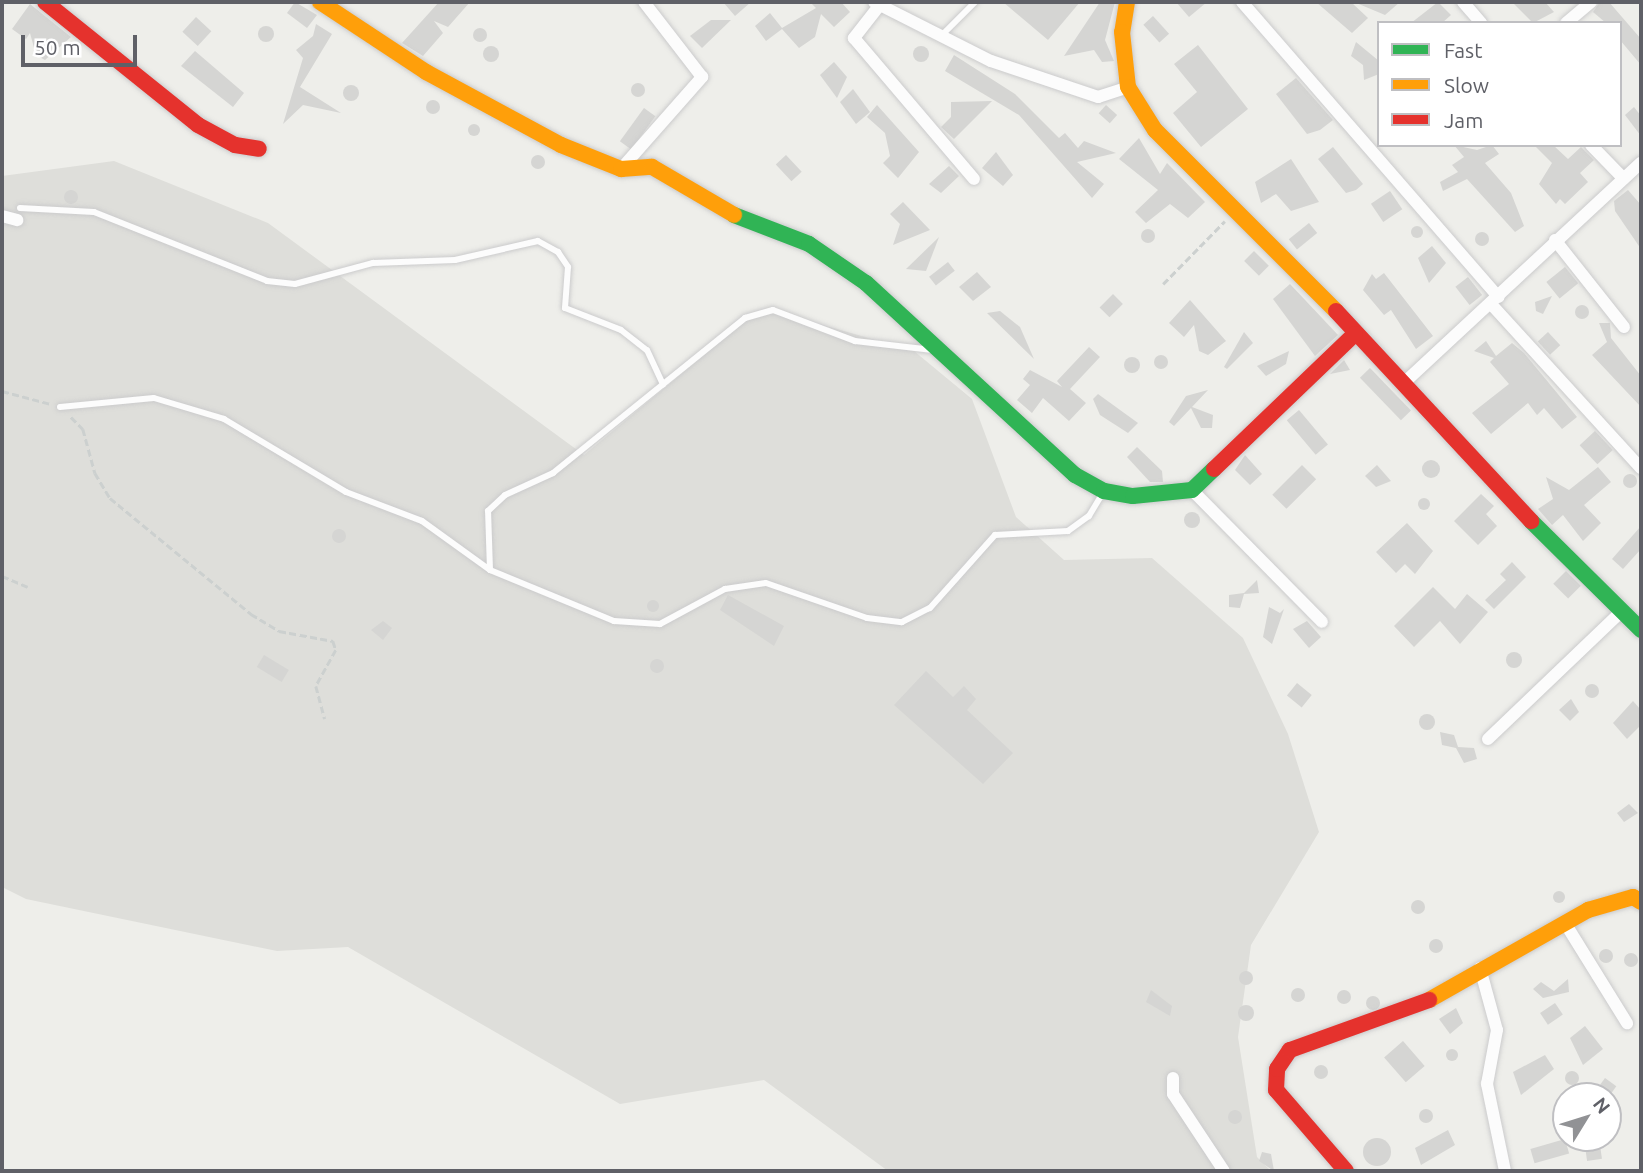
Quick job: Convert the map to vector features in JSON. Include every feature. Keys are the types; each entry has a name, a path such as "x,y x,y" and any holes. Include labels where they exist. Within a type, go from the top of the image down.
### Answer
{"street":[{"path":"45,2 198,125 259,149"},
{"path":"320,2 426,72 561,145 621,169 652,167 740,219 809,244 866,284 1075,475 1104,491 1133,496 1192,490 1355,334"},
{"path":"621,169 702,77 644,2"},
{"path":"1127,2 1122,32 1128,87 1154,130 1355,334 1406,381 1463,453 1641,630"},
{"path":"1242,2 1494,301 1641,468"},
{"path":"1463,2 1478,21"},
{"path":"1568,21 1591,2"},
{"path":"974,179 854,38 876,4 991,61 1098,97 1128,87"},
{"path":"1593,147 1623,178"},
{"path":"1406,381 1641,163"},
{"path":"2,216 18,214"},
{"path":"1555,240 1624,327"},
{"path":"1192,490 1322,622"},
{"path":"1488,739 1622,611"},
{"path":"1346,1171 1276,1090 1277,1069 1290,1050 1384,1020 1565,922 1633,897 1641,902"},
{"path":"1565,922 1627,1023"},
{"path":"1480,968 1497,1030 1487,1084 1504,1171"},
{"path":"1173,1078 1172,1094 1224,1171"}],"lane":[{"path":"941,36 975,2"},
{"path":"18,214 94,212 267,281 295,284 373,263 455,260 538,241 568,267 565,308 621,330 647,350 663,384"},
{"path":"490,570 488,511 505,495 552,473 745,318 773,310 855,341 938,351"},
{"path":"61,407 154,398 224,419 346,492 422,521 490,570 614,621 660,624 724,589 766,583 867,618 902,622 930,608 995,535 1068,531 1089,516 1104,491"}],"path":[{"path":"1163,284 1235,211"},
{"path":"2,391 61,407 83,429 95,473 110,499 251,614 279,631 333,641 336,650 316,686 325,719"},
{"path":"2,576 27,587"}],"shaded area":[{"path":"114,161 268,223 584,455 751,316 781,313 914,351 972,399 1016,517 1064,560 1152,558 1243,638 1288,734 1319,832 1251,945 1238,1037 1257,1157 1271,1171 888,1171 764,1080 620,1104 348,947 277,951 26,899 2,887 2,176"}],"building":[{"path":"295,2 317,15 307,28 287,13"},
{"path":"439,2 470,2 448,27 434,21 443,33 423,56 402,43"},
{"path":"723,2 751,2 735,16"},
{"path":"810,2 841,2 850,12 834,27 821,14 815,37 799,48 782,29 766,41 755,26 770,13 782,28 816,8"},
{"path":"1003,2 1080,2 1048,40"},
{"path":"1100,2 1115,2 1105,40 1114,61 1102,62 1094,50 1064,56"},
{"path":"1176,2 1207,2 1189,17"},
{"path":"1316,2 1351,2 1368,18 1352,33"},
{"path":"1354,2 1400,2 1385,15"},
{"path":"1438,2 1451,15 1444,21 1414,21"},
{"path":"1512,2 1545,2 1554,12 1537,21 1531,21"},
{"path":"1600,2 1609,2 1641,39 1641,65 1622,42 1622,21 1604,21 1593,12"},
{"path":"30,4 71,37 45,60 36,55 30,33 26,39 12,29"},
{"path":"1153,16 1169,34 1159,43 1143,25"},
{"path":"196,17 211,31 198,46 182,32"},
{"path":"711,20 731,20 702,48 690,36"},
{"path":"316,24 332,34 300,87 341,113 303,105 283,124 303,58 296,50 313,36"},
{"path":"266,26 272,28 272,40 266,42 260,40 258,34 260,28"},
{"path":"480,28 485,30 485,40 480,42 475,40 473,35 475,30"},
{"path":"1356,42 1377,59 1377,75 1364,80 1363,65 1351,56"},
{"path":"1198,45 1248,109 1201,147 1173,113 1197,92 1174,64"},
{"path":"491,46 497,48 497,60 491,62 485,60 483,54 485,48"},
{"path":"921,46 927,48 927,60 921,62 915,60 913,54 915,48"},
{"path":"195,51 244,93 233,107 181,66"},
{"path":"954,55 1015,94 1059,138 1065,133 1078,148 1084,141 1116,153 1077,162 1104,184 1092,198 1019,115 945,71"},
{"path":"834,62 847,77 837,98 820,75"},
{"path":"1296,78 1333,120 1320,130 1307,134 1276,94"},
{"path":"635,83 641,83 645,90 641,97 635,97 631,93 631,87"},
{"path":"351,85 359,93 351,101 343,93"},
{"path":"853,89 870,112 856,124 840,102"},
{"path":"433,100 438,102 438,112 433,114 428,112 426,107 428,102"},
{"path":"992,101 954,139 941,127 951,117 951,102"},
{"path":"877,105 919,152 898,178 883,163 890,156 885,133 867,117"},
{"path":"1106,105 1117,115 1110,123 1099,113"},
{"path":"1634,107 1641,116 1641,136 1625,115"},
{"path":"644,108 655,116 631,149 620,141"},
{"path":"469,125 479,125 479,135 469,135"},
{"path":"1139,138 1160,174 1167,163 1205,202 1188,218 1170,204 1146,223 1135,212 1158,190 1119,159"},
{"path":"1333,147 1363,184 1356,190 1346,193 1318,159"},
{"path":"1456,147 1477,150 1494,147 1499,154 1485,163 1511,193 1524,226 1515,232 1467,179 1443,191 1440,182 1458,172 1452,165 1464,157"},
{"path":"1536,147 1555,147 1568,159 1581,147 1594,160 1580,173 1588,182 1565,204 1560,199 1556,204 1539,184 1552,163"},
{"path":"996,152 1013,175 1003,186 982,168"},
{"path":"538,155 543,157 543,167 538,169 533,167 531,162 533,157"},
{"path":"786,155 802,172 791,181 776,165"},
{"path":"1291,159 1319,202 1291,211 1276,194 1261,203 1255,182"},
{"path":"949,166 959,176 941,193 929,184"},
{"path":"71,190 76,192 76,202 71,204 66,202 64,197 66,192"},
{"path":"1628,190 1641,205 1641,249 1615,211 1614,201"},
{"path":"1390,191 1402,209 1383,222 1371,204"},
{"path":"903,202 930,230 893,245 900,224 890,214"},
{"path":"1309,223 1317,233 1297,249 1289,239"},
{"path":"1412,227 1422,227 1422,237 1412,237"},
{"path":"1145,229 1151,229 1155,236 1151,243 1145,243 1141,239 1141,233"},
{"path":"1479,232 1485,232 1489,239 1485,246 1479,246 1475,242 1475,236"},
{"path":"939,237 926,271 906,269"},
{"path":"1432,246 1446,263 1429,283 1418,258"},
{"path":"1254,251 1269,266 1259,276 1244,261"},
{"path":"948,262 955,271 936,285 929,277"},
{"path":"1565,267 1578,283 1560,298 1546,282"},
{"path":"977,272 991,287 973,301 959,287"},
{"path":"1384,273 1433,336 1416,349 1391,310 1384,315 1363,290 1372,274 1376,279"},
{"path":"1468,277 1482,295 1470,305 1455,287"},
{"path":"1290,284 1338,335 1315,356 1273,299"},
{"path":"1113,294 1123,304 1109,317 1100,307"},
{"path":"1552,296 1543,314 1536,311 1535,302"},
{"path":"1190,300 1226,341 1208,355 1199,351 1194,325 1184,337 1169,323"},
{"path":"1582,305 1587,307 1587,317 1582,319 1577,317 1575,312 1577,307"},
{"path":"1000,311 1020,327 1034,359 987,313"},
{"path":"1599,323 1610,323 1611,338 1641,376 1641,407 1592,355 1607,342"},
{"path":"1244,332 1253,343 1227,369 1224,367"},
{"path":"1548,332 1560,345 1550,355 1538,342"},
{"path":"1486,341 1496,356 1512,343 1524,353 1577,417 1562,429 1544,408 1537,415 1528,403 1491,434 1472,413 1509,384 1490,362 1494,358 1474,351"},
{"path":"1089,347 1100,357 1070,389 1086,403 1069,421 1043,398 1032,413 1017,400 1030,385 1023,379 1030,370 1062,387 1057,381"},
{"path":"1289,351 1286,364 1266,376 1257,366"},
{"path":"1161,355 1166,357 1166,367 1161,369 1156,367 1154,362 1156,357"},
{"path":"1132,357 1140,365 1132,373 1124,365"},
{"path":"1344,360 1350,370 1330,374"},
{"path":"1370,368 1411,410 1401,420 1360,378"},
{"path":"1208,390 1192,407 1213,415 1212,428 1201,428 1191,408 1174,426 1169,422 1186,396"},
{"path":"1098,394 1138,423 1128,433 1100,415 1093,399"},
{"path":"1299,410 1328,444 1316,455 1287,420"},
{"path":"1595,431 1613,450 1597,464 1580,445"},
{"path":"1137,447 1162,471 1163,482 1150,482 1127,457"},
{"path":"1245,455 1262,474 1250,485 1235,470"},
{"path":"1431,460 1437,463 1440,469 1437,475 1431,478 1425,475 1422,469 1425,463"},
{"path":"1302,465 1316,479 1286,509 1272,495"},
{"path":"1377,465 1391,481 1376,487 1365,476"},
{"path":"1598,467 1611,482 1584,505 1601,523 1583,541 1563,515 1552,525 1538,509 1553,499 1546,477 1569,490"},
{"path":"1630,474 1635,476 1635,486 1630,488 1625,486 1623,481 1625,476"},
{"path":"1481,494 1494,506 1486,514 1497,526 1478,545 1454,521"},
{"path":"1424,498 1430,504 1424,510 1418,504"},
{"path":"1189,512 1195,512 1200,520 1198,526 1189,528 1184,523 1184,517"},
{"path":"1407,523 1433,551 1415,574 1405,564 1396,573 1376,552"},
{"path":"1641,526 1641,549 1623,569 1612,559"},
{"path":"339,529 344,531 344,541 339,543 334,541 332,536 334,531"},
{"path":"1512,562 1526,577 1494,609 1485,600 1506,580 1500,574"},
{"path":"1566,571 1581,586 1568,599 1553,584"},
{"path":"1257,580 1259,593 1244,594 1240,608 1229,607 1229,595 1244,593"},
{"path":"1433,587 1455,609 1467,594 1488,612 1460,644 1440,621 1414,647 1394,626"},
{"path":"728,595 784,626 774,646 720,610"},
{"path":"653,600 659,606 653,612 647,606"},
{"path":"1269,607 1280,613 1284,609 1272,644 1263,637"},
{"path":"383,621 392,628 383,640 371,630"},
{"path":"1307,621 1321,637 1309,648 1293,629"},
{"path":"1514,652 1520,654 1520,666 1514,668 1508,666 1506,660 1508,654"},
{"path":"264,655 289,670 282,682 257,667"},
{"path":"657,659 662,661 662,671 657,673 652,671 650,666 652,661"},
{"path":"926,671 953,697 964,686 976,699 967,710 1013,753 983,784 894,705"},
{"path":"1297,683 1312,695 1302,707 1287,695"},
{"path":"1592,684 1597,686 1597,696 1592,698 1587,696 1585,691 1587,686"},
{"path":"1571,699 1579,712 1570,721 1559,710"},
{"path":"1633,701 1641,710 1641,725 1627,739 1613,723"},
{"path":"1424,714 1430,714 1435,722 1433,728 1424,730 1419,725 1419,719"},
{"path":"1440,732 1454,735 1458,747 1474,748 1477,759 1464,763 1456,748 1442,745"},
{"path":"1629,804 1638,813 1624,822 1617,813"},
{"path":"1559,891 1565,897 1559,903 1553,897"},
{"path":"1418,900 1423,902 1423,912 1418,914 1413,912 1411,907 1413,902"},
{"path":"1436,939 1441,941 1441,951 1436,953 1431,951 1429,946 1431,941"},
{"path":"1603,949 1609,949 1613,956 1609,963 1603,963 1599,959 1599,953"},
{"path":"1628,953 1634,953 1638,960 1634,967 1628,967 1624,963 1624,957"},
{"path":"1246,971 1251,973 1251,983 1246,985 1241,983 1239,978 1241,973"},
{"path":"1568,979 1569,992 1543,998 1533,989 1541,982 1554,991"},
{"path":"1298,988 1303,990 1303,1000 1298,1002 1293,1000 1291,995 1293,990"},
{"path":"1151,990 1172,1006 1170,1016 1146,1002"},
{"path":"1341,990 1347,990 1351,997 1347,1004 1341,1004 1337,1000 1337,994"},
{"path":"1373,996 1378,998 1378,1008 1373,1010 1368,1008 1366,1003 1368,998"},
{"path":"1555,1003 1563,1015 1548,1025 1540,1013"},
{"path":"1246,1005 1254,1013 1246,1021 1238,1013"},
{"path":"1456,1008 1463,1023 1450,1034 1439,1019"},
{"path":"1585,1026 1603,1049 1583,1065 1570,1038"},
{"path":"1403,1041 1425,1066 1406,1082 1384,1057"},
{"path":"1452,1049 1458,1055 1452,1061 1446,1055"},
{"path":"1545,1055 1554,1069 1521,1095 1513,1072"},
{"path":"1318,1065 1324,1065 1328,1072 1324,1079 1318,1079 1314,1075 1314,1069"},
{"path":"1569,1071 1575,1071 1579,1075 1578,1082 1565,1081 1565,1075"},
{"path":"1423,1109 1429,1109 1433,1116 1429,1123 1423,1123 1419,1119 1419,1113"},
{"path":"1232,1110 1238,1110 1242,1117 1238,1124 1232,1124 1228,1120 1228,1114"},
{"path":"1448,1130 1455,1145 1421,1165 1415,1148"},
{"path":"1377,1138 1387,1142 1391,1152 1387,1162 1377,1166 1367,1162 1363,1152 1367,1142"},
{"path":"1552,1143 1552,1152 1569,1152 1569,1153 1535,1163 1530,1149"},
{"path":"1262,1152 1271,1154 1274,1171 1259,1161"},
{"path":"1586,1152 1601,1152 1602,1159 1587,1161"}],"traffic: fast":[{"path":"734,215 809,244 866,283 1075,475 1104,491 1133,496 1192,490 1214,469"},
{"path":"1531,521 1641,630"}],"traffic: slow":[{"path":"320,2 426,72 561,145 621,169 652,167 734,215"},
{"path":"1127,2 1122,32 1128,87 1155,130 1336,311"},
{"path":"1429,1000 1588,910 1633,897 1641,902"}],"traffic: jam":[{"path":"45,2 198,125 235,145 259,149"},
{"path":"1336,311 1531,521"},
{"path":"1214,469 1355,334"},
{"path":"1346,1171 1276,1090 1277,1069 1290,1050 1429,1000"}]}
